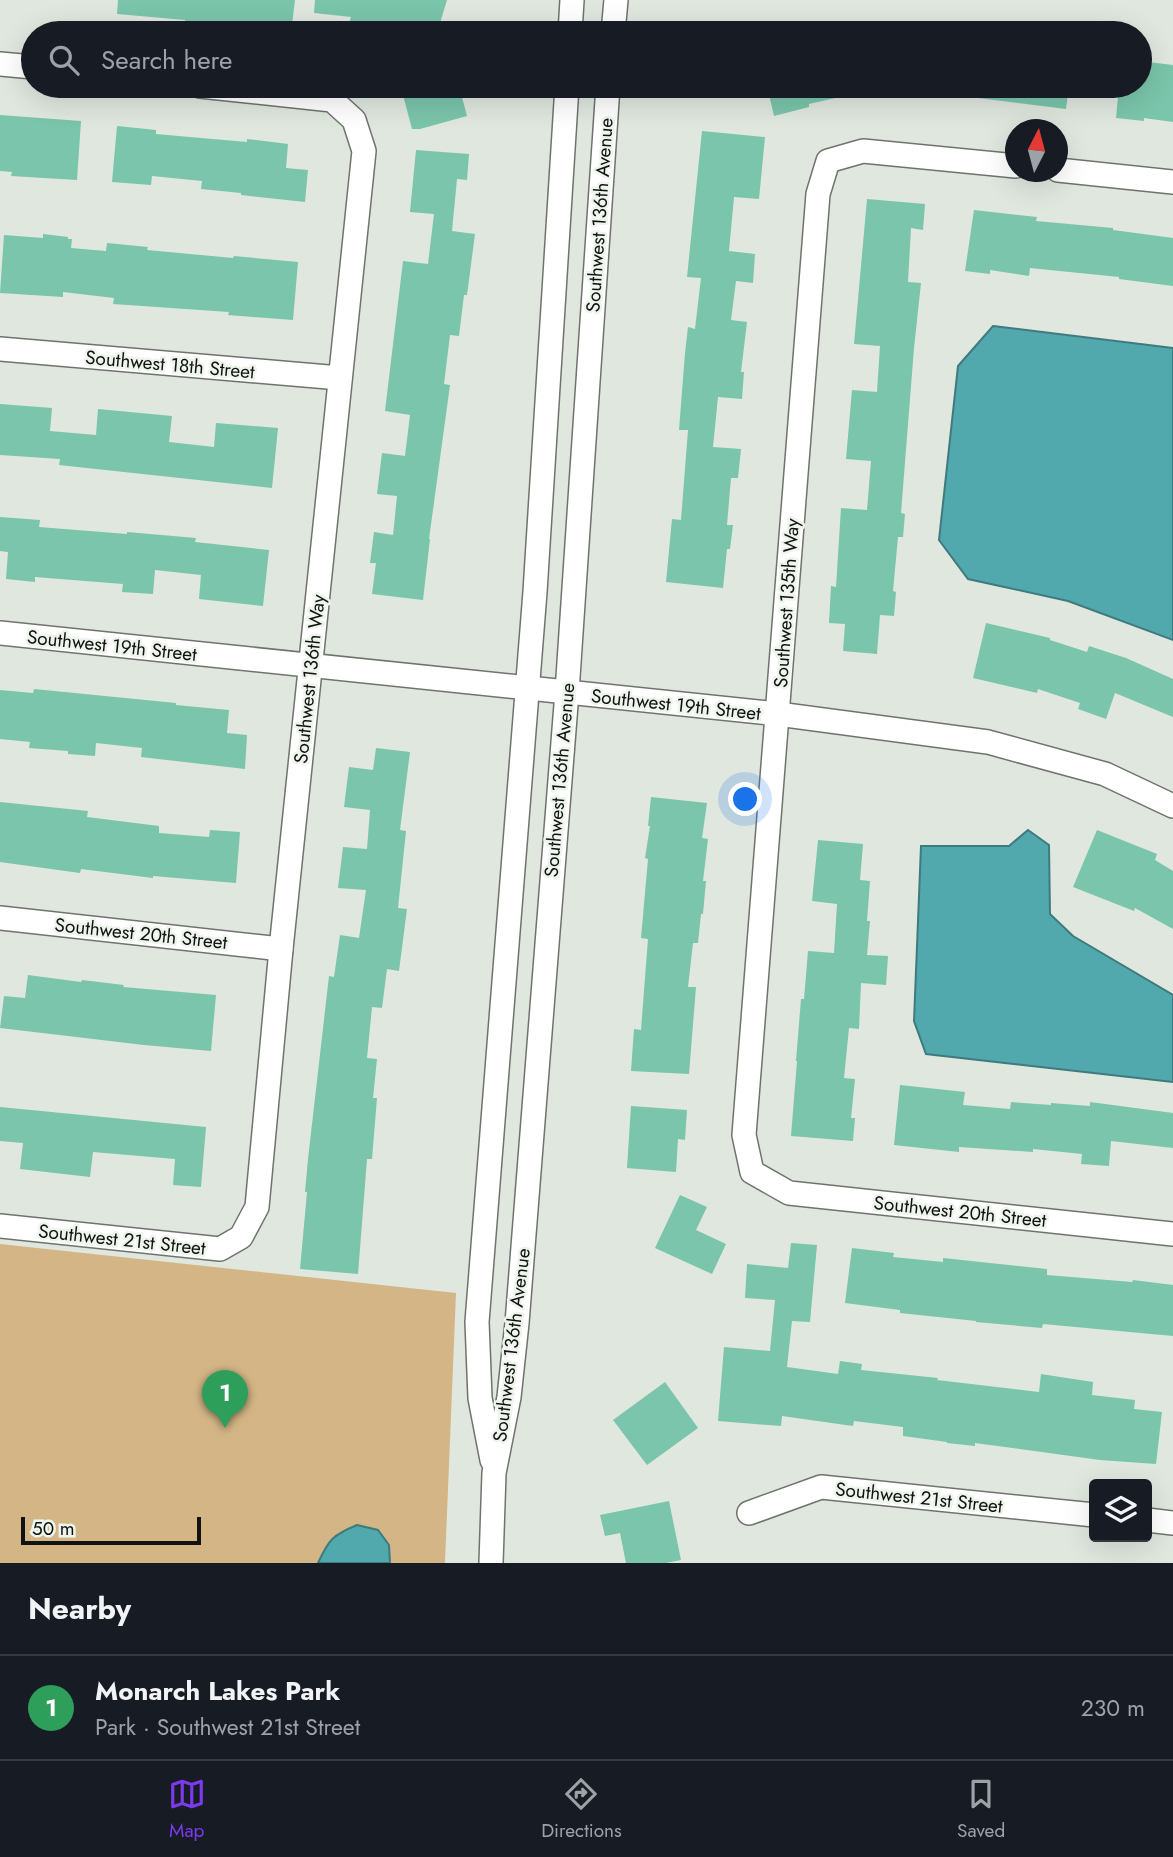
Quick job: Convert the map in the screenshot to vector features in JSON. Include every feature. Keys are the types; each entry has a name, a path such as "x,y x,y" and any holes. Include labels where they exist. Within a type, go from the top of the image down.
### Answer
{"street":[{"path":"571,21 572,0"},
{"path":"614,21 616,0"},
{"path":"0,64 21,66"},
{"name":"Southwest 136th Way","path":"241,1237 257,1207 281,949 364,151 355,120 332,100 313,98"},
{"name":"Southwest 136th Avenue","path":"494,1473 480,1398 477,1322 535,592 567,98"},
{"name":"Southwest 136th Avenue","path":"491,1563 494,1473 509,1397 517,1323 566,692 607,98"},
{"name":"Southwest 135th Way","path":"752,1172 744,1135 818,194 828,161 863,151 1005,165"},
{"path":"1068,171 1173,182"},
{"name":"Southwest 18th Street","path":"0,349 340,379"},
{"name":"Southwest 19th Street","path":"0,633 778,714 988,742 1105,774 1173,806"},
{"name":"Southwest 20th Street","path":"0,918 281,949"},
{"name":"Southwest 20th Street","path":"752,1172 789,1193 1173,1234"},
{"name":"Southwest 21st Street","path":"0,1226 220,1249 241,1237"},
{"name":"Southwest 21st Street","path":"749,1513 821,1487 1089,1514"},
{"path":"1152,1520 1173,1522"}],"shaded area":[{"path":"0,1244 456,1293 445,1563 0,1563"}],"water":[{"path":"993,326 1173,348 1173,640 1068,601 968,579 939,540 958,366"},
{"path":"1028,830 1049,845 1050,914 1073,936 1173,995 1173,1082 926,1054 914,1021 921,846 1009,846"},
{"path":"357,1525 378,1530 389,1545 390,1563 318,1563 333,1539"}],"building":[{"path":"118,0 295,0 292,21 185,21 117,14"},
{"path":"315,0 447,0 441,21 350,21 351,17 314,13"},
{"path":"1152,62 1173,65 1173,122 1116,118 1118,98 1152,98"},
{"path":"404,98 462,98 467,116 412,129"},
{"path":"770,98 835,98 809,104 809,107 774,116"},
{"path":"978,98 1067,98 1066,109"},
{"path":"0,115 81,121 77,180 11,176 12,172 0,171"},
{"path":"117,126 156,130 156,134 288,144 286,168 308,170 305,202 201,189 202,181 152,176 151,185 112,182"},
{"path":"702,131 765,137 759,199 734,197 729,251 755,254 753,283 736,281 731,320 747,322 741,372 744,372 742,399 718,397 713,447 741,449 738,478 731,478 727,525 733,525 730,549 727,549 723,588 666,582 672,519 681,520 688,430 679,430 685,353 688,327 695,329 701,278 687,277"},
{"path":"416,150 469,154 467,180 457,179 452,231 475,234 459,336 450,335 444,384 450,385 423,600 372,594 376,563 370,563 374,532 393,535 397,496 377,494 382,453 405,456 410,415 385,411 403,261 428,264 434,214 410,212"},
{"path":"867,199 925,204 923,230 911,228 908,282 921,283 901,513 905,514 903,537 898,537 893,591 896,592 894,616 880,615 877,654 843,651 845,624 829,623 831,586 836,587 841,508 867,510 871,461 846,459 852,390 877,392 880,346 854,344"},
{"path":"974,210 1037,217 1036,221 1113,228 1173,238 1173,286 1119,277 1030,268 1029,276 990,270 990,274 965,271"},
{"path":"43,234 72,239 71,248 106,251 107,243 148,247 147,250 298,262 293,320 228,315 229,312 113,304 114,298 63,292 63,297 0,293 4,235 43,238"},
{"path":"0,404 52,408 50,431 96,435 98,409 172,416 169,442 214,447 216,423 278,428 272,488 59,465 60,459 0,455"},
{"path":"0,517 40,520 39,527 196,538 195,542 269,550 263,606 199,599 201,575 155,570 153,594 122,592 123,584 35,577 35,582 6,579 8,552 0,551"},
{"path":"986,623 1050,638 1087,652 1089,646 1126,658 1173,679 1173,717 1115,693 1106,719 1078,709 1080,703 1038,689 1037,693 973,678"},
{"path":"34,689 229,710 227,733 247,735 245,769 141,757 142,748 96,743 95,756 29,748 30,742 0,739 0,690 33,693"},
{"path":"376,748 410,752 400,830 406,831 398,908 407,909 399,971 387,969 382,1008 372,1007 367,1058 377,1059 373,1098 377,1098 372,1159 367,1159 358,1274 300,1269 308,1159 329,976 334,977 340,935 359,938 366,890 338,888 343,847 367,849 370,810 344,807 349,767 373,770"},
{"path":"651,797 707,803 702,838 708,839 703,881 706,881 703,914 698,943 693,943 688,987 696,987 689,1074 631,1071 634,1029 641,1030 648,939 641,938"},
{"path":"0,802 88,811 87,817 159,826 159,833 209,837 210,830 240,832 236,883 153,878 81,869 80,873 0,862"},
{"path":"1097,830 1157,854 1155,860 1173,871 1173,929 1135,908 1134,911 1073,887"},
{"path":"818,840 863,844 860,880 870,881 867,955 888,956 886,985 861,983 859,1029 849,1028 844,1078 855,1079 851,1118 855,1118 853,1141 791,1136 801,999 804,999 808,951 834,953 837,904 812,901"},
{"path":"28,975 216,995 211,1051 0,1028 4,996 25,998"},
{"path":"900,1085 965,1092 963,1105 1010,1109 1011,1102 1090,1106 1090,1102 1173,1113 1173,1148 1111,1141 1109,1166 1081,1164 1082,1154 1033,1149 1033,1152 959,1147 959,1152 894,1145"},
{"path":"631,1106 687,1110 685,1140 678,1139 676,1172 627,1168"},
{"path":"0,1107 206,1127 201,1187 173,1185 175,1159 93,1152 90,1177 20,1169 23,1143 0,1141"},
{"path":"680,1195 707,1207 696,1230 726,1244 712,1274 655,1248"},
{"path":"791,1243 817,1245 810,1322 792,1321 787,1367 838,1374 840,1361 862,1364 861,1370 1039,1392 1041,1374 1093,1382 1092,1395 1135,1400 1134,1409 1162,1412 1156,1464 1100,1460 975,1443 975,1446 947,1443 903,1436 903,1427 854,1421 853,1426 782,1416 781,1426 718,1421 724,1347 770,1351 775,1300 745,1298 747,1264 788,1268"},
{"path":"852,1248 894,1253 893,1257 943,1262 943,1258 1047,1269 1047,1275 1173,1285 1173,1336 1043,1324 1042,1328 976,1322 845,1303"},
{"path":"665,1382 698,1428 647,1465 613,1420"},
{"path":"669,1501 681,1560 666,1563 626,1563 620,1533 605,1536 600,1515"}],"place":[{"name":"Monarch Lakes Park","path":"225,1428"}]}
